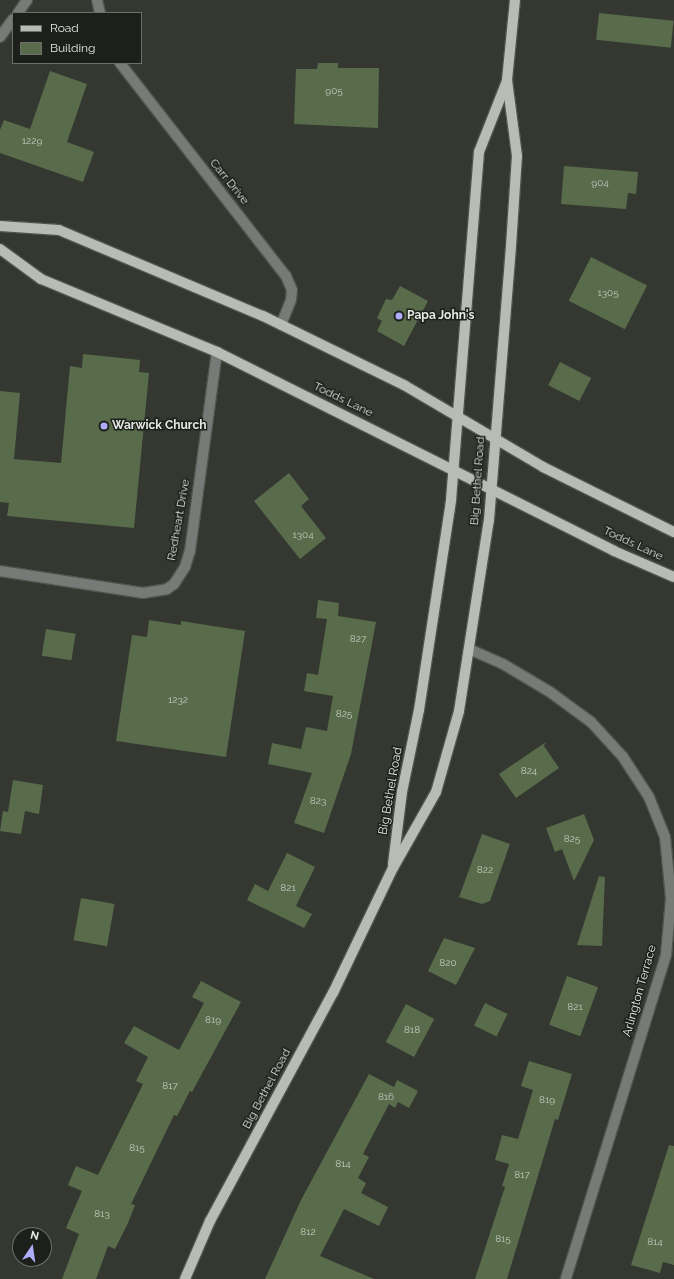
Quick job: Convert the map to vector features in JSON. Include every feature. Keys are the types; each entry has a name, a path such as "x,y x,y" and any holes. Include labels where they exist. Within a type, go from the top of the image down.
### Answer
{"main road":[{"name":"Big Bethel Road","path":"185,1279 210,1221 333,993 393,868 436,792 460,712 492,488 494,438 517,156 508,80 515,0"},
{"name":"Big Bethel Road","path":"393,868 402,792 420,702 454,469 456,416 478,152 508,80"},
{"path":"0,226 59,230 186,282 281,324 397,382 591,492 674,532"},
{"name":"Todds Lane","path":"0,249 41,279 217,352 492,488 614,551 674,577"}],"street":[{"path":"19,12 27,0"},
{"path":"96,0 100,12"},
{"path":"0,37 12,20"},
{"name":"Carr Drive","path":"121,64 286,276 292,290 291,300 281,324"},
{"name":"Redheart Drive","path":"0,571 143,592 167,588 174,584 185,567 190,551 217,352"},
{"name":"Arlington Terrace","path":"469,649 504,664 550,692 591,722 627,764 649,797 666,837 671,898 666,955 566,1279"}],"building":[{"path":"599,13 674,21 671,48 596,40"},
{"path":"318,63 338,63 338,68 379,68 378,128 294,124 296,69 317,69"},
{"path":"50,71 87,84 67,142 94,152 83,182 0,153 0,130 4,120 30,129"},
{"path":"564,166 638,172 636,194 628,193 626,209 561,204"},
{"path":"591,257 647,286 625,329 569,301"},
{"name":"Papa John's","path":"400,286 428,301 404,346 377,331 382,321 377,318 386,299 392,300"},
{"name":"Warwick Church","path":"83,354 140,360 139,372 149,373 134,528 7,516 9,503 0,502 0,391 20,393 14,459 61,463 70,366 82,368"},
{"path":"560,362 591,378 579,401 548,385"},
{"path":"289,473 309,499 301,506 326,538 300,559 254,501"},
{"path":"318,600 339,603 338,616 376,622 351,754 324,833 294,823 312,773 268,764 272,743 301,749 306,727 327,731 333,696 304,691 307,673 318,675 327,619 316,618"},
{"path":"149,620 181,625 181,621 245,631 226,757 116,741 132,635 147,637"},
{"path":"46,629 76,634 71,660 42,656"},
{"path":"546,742 544,746 559,768 516,798 499,774"},
{"path":"13,780 43,785 39,814 25,811 21,834 0,831 3,811 8,812"},
{"path":"584,814 594,840 574,881 562,849 555,852 546,828"},
{"path":"482,834 510,844 490,901 482,904 459,897"},
{"path":"287,853 315,867 296,906 312,914 304,928 247,900 255,884 268,891"},
{"path":"599,876 605,877 602,946 577,945"},
{"path":"81,898 114,904 107,946 74,940"},
{"path":"444,938 475,948 456,985 428,971"},
{"path":"567,976 598,987 580,1036 549,1025"},
{"path":"201,981 241,1002 192,1092 190,1091 177,1116 174,1115 131,1204 135,1205 128,1223 115,1249 108,1246 96,1279 62,1279 79,1234 66,1228 82,1191 68,1185 76,1166 98,1175 143,1084 136,1081 148,1057 124,1043 134,1026 179,1050 204,1003 192,997"},
{"path":"485,1003 507,1014 497,1036 474,1025"},
{"path":"406,1004 434,1019 414,1057 386,1042"},
{"path":"529,1061 572,1074 558,1120 555,1119 507,1279 475,1279 505,1187 502,1186 509,1164 495,1160 502,1135 518,1139 533,1090 521,1086"},
{"path":"369,1074 394,1087 397,1080 418,1091 409,1108 398,1102 395,1108 389,1104 363,1154 369,1157 358,1178 366,1183 361,1193 388,1207 379,1226 344,1209 320,1256 374,1279 265,1279 301,1200"},
{"path":"669,1145 674,1146 674,1265 663,1262 660,1273 631,1265"}],"place":[{"name":"Papa John's","path":"399,316"},
{"name":"Warwick Church","path":"104,426"}]}
